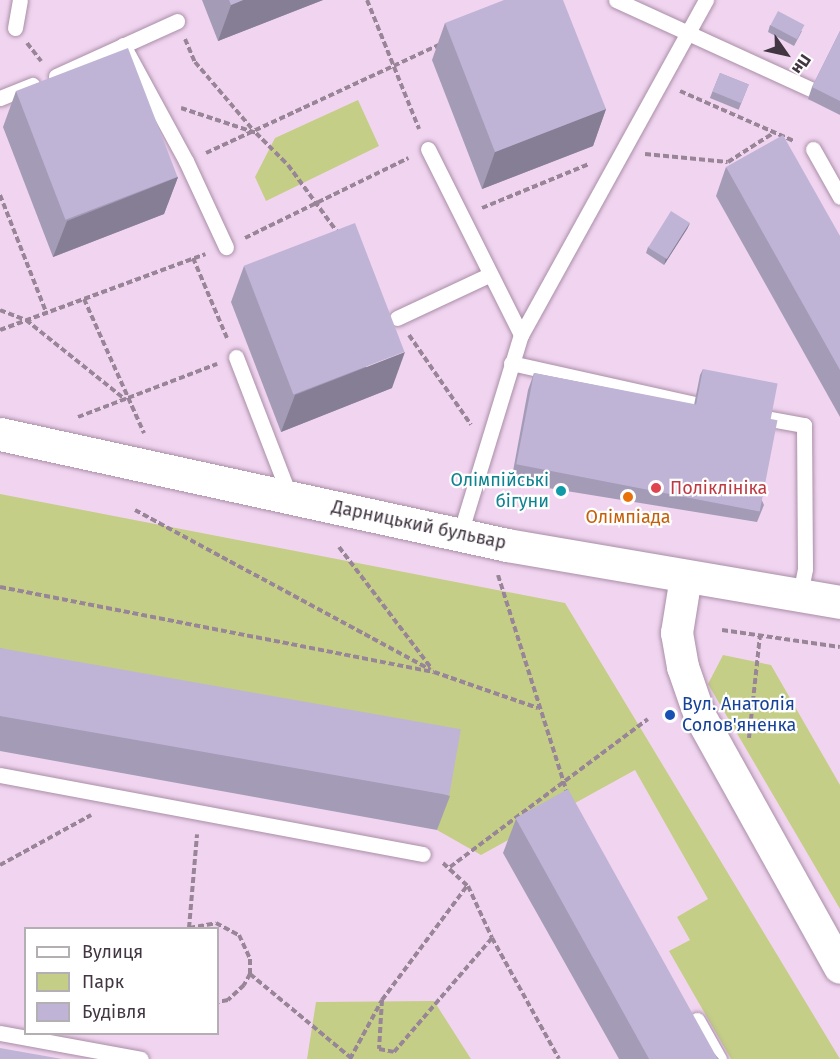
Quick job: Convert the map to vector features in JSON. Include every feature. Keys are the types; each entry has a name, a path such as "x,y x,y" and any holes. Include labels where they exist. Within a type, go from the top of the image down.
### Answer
{"street":[{"name":"Дарницький бульвар","path":"0,434 460,534 686,577 840,602"},
{"path":"686,577 677,633 683,667 700,716 840,968"}],"lane":[{"path":"15,28 20,0"},
{"path":"616,0 810,89"},
{"path":"460,534 520,335 620,151 706,0"},
{"path":"0,98 87,63 177,21"},
{"path":"123,45 154,98 226,247"},
{"path":"428,149 459,217 520,335"},
{"path":"813,149 840,197"},
{"path":"397,318 489,275"},
{"path":"236,357 290,497"},
{"path":"511,363 804,425 805,569 800,595"},
{"path":"0,775 423,854"},
{"path":"690,1009 719,1059"},
{"path":"0,1033 141,1059"}],"path":[{"path":"367,0 392,66 428,149"},
{"path":"177,21 195,62 256,133 288,165 344,241"},
{"path":"15,28 43,64 74,56 87,63"},
{"path":"186,161 256,133 445,42"},
{"path":"660,82 813,149"},
{"path":"154,98 256,133"},
{"path":"459,217 620,151 729,162 775,132"},
{"path":"0,195 46,312"},
{"path":"78,417 236,357 193,258"},
{"path":"84,299 126,400 144,434"},
{"path":"0,310 26,320 126,400"},
{"path":"397,318 485,446"},
{"path":"135,510 435,672"},
{"path":"339,547 435,672"},
{"path":"498,575 562,783 572,801"},
{"path":"0,587 435,672 538,708"},
{"path":"722,630 840,647"},
{"path":"747,750 760,635"},
{"path":"450,867 648,719"},
{"path":"0,865 121,798"},
{"path":"189,927 198,812"},
{"path":"423,854 450,867 468,886 492,938 559,1059"},
{"path":"250,974 351,1058 382,1000 468,886"},
{"path":"194,927 216,923 239,935 250,959 250,974 228,1000 219,1002"},
{"path":"382,1000 379,1050 394,1052 492,938"}],"green space":[{"path":"358,100 379,146 266,201 255,177 275,138"},
{"path":"0,494 565,603 840,1059 731,1059 669,951 690,940 677,917 708,899 635,770 481,855 437,830 449,766 0,684"},
{"path":"723,655 771,665 840,785 840,909 708,684"},
{"path":"434,1001 471,1059 307,1059 316,1002"}],"building":[{"path":"229,0 243,0 231,5"},
{"path":"504,0 563,0 606,109 495,152 445,23"},
{"path":"778,11 804,25 797,39 770,25"},
{"path":"840,31 840,101 812,87"},
{"path":"128,48 177,177 65,220 16,91"},
{"path":"720,73 749,85 741,103 713,92"},
{"path":"783,135 840,236 840,370 726,167"},
{"path":"671,211 690,223 667,259 648,247"},
{"path":"355,223 404,352 293,394 244,266"},
{"path":"703,369 778,384 771,420 696,405"},
{"path":"534,373 777,420 760,512 516,464"},
{"path":"0,648 461,729 449,795 0,716"},
{"path":"568,789 718,1059 649,1059 516,818"},
{"path":"0,1048 62,1059 0,1059"}],"place":[{"name":"Поліклініка","path":"656,488"},
{"name":"Олімпійські бігуни","path":"561,491"},
{"name":"Олімпіада","path":"628,497"},
{"name":"Вул. Анатолія Солов'яненка","path":"670,715"}]}
